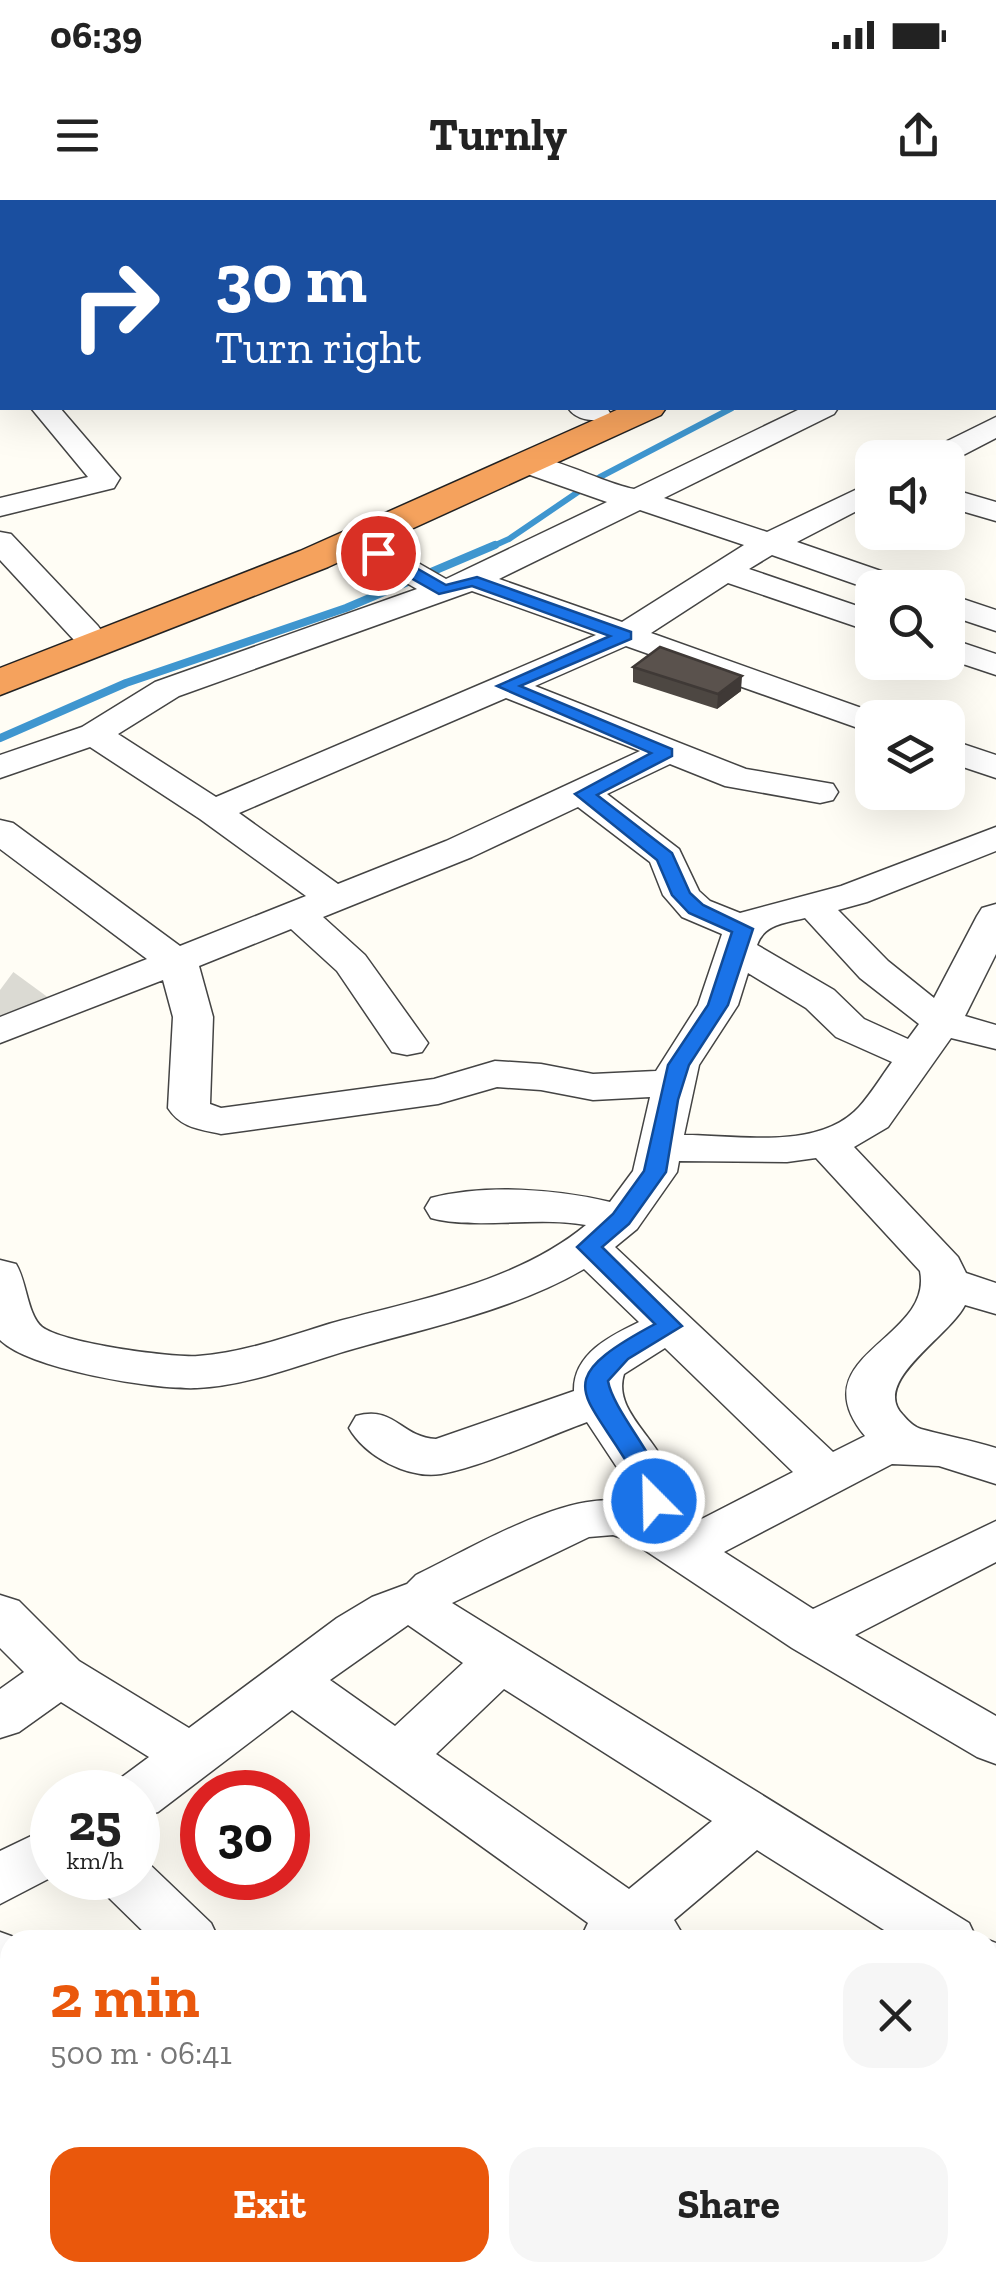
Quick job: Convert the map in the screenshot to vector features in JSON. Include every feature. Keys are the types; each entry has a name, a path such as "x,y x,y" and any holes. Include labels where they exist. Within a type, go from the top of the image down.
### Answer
{"highway":[{"path":"0,666 299,548 594,410"},
{"path":"0,683 538,469 645,410"}],"street":[{"path":"0,506 103,482 104,478 47,410"},
{"path":"0,767 94,734 168,689 622,500 820,410"},
{"path":"965,442 996,426"},
{"path":"538,469 622,500 749,557 855,613"},
{"path":"213,811 625,636 749,557 855,500"},
{"path":"965,502 996,512"},
{"path":"355,540 435,579 625,636 855,717"},
{"path":"0,541 86,632"},
{"path":"749,557 855,579"},
{"path":"749,557 855,591"},
{"path":"965,610 996,621"},
{"path":"965,629 996,639"},
{"path":"965,654 996,665"},
{"path":"505,686 665,752 766,786 820,792"},
{"path":"94,734 213,811 336,900"},
{"path":"0,1031 336,900 584,794 665,752"},
{"path":"965,756 996,767"},
{"path":"584,794 666,857 682,895 696,909 806,990 850,1028 914,1058"},
{"path":"0,831 178,962 193,1016 189,1108 208,1120 408,1096 495,1074 541,1076 593,1087 673,1082"},
{"path":"0,1275 16,1328 29,1340 87,1358 199,1372 270,1357 490,1294 550,1269 604,1233 655,1172 678,1065 718,1005 739,939 757,919 816,906 996,838"},
{"path":"0,877 41,860"},
{"path":"816,906 845,944 942,1021 996,1037"},
{"path":"298,915 351,963 406,1043"},
{"path":"662,1148 787,1148 826,1143 854,1132 873,1118 942,1021 995,919"},
{"path":"826,1143 942,1268 950,1284 948,1298 937,1314 872,1379 869,1398 876,1417 903,1443"},
{"path":"447,1208 567,1206 604,1233 670,1326 827,1476"},
{"path":"950,1284 996,1300"},
{"path":"666,1539 651,1482 599,1400 596,1381 603,1367 620,1353 670,1326"},
{"path":"373,1428 390,1444 412,1456 439,1456 599,1400"},
{"path":"666,1539 827,1476 880,1449 903,1443 933,1446 996,1466"},
{"path":"160,1779 373,1622 582,1519 614,1516 666,1539 811,1634 996,1742"},
{"path":"811,1634 996,1540"},
{"path":"425,1598 427,1609 438,1622 932,1930"},
{"path":"0,1615 60,1675 191,1756"},
{"path":"396,1758 500,1661"},
{"path":"0,1717 60,1675"},
{"path":"291,1681 627,1930"},
{"path":"636,1930 754,1820"},
{"path":"0,1880 30,1862"},
{"path":"149,1900 180,1930"}],"building":[{"path":"660,647 742,676 718,694 633,667"}],"waterway":[{"path":"489,548 509,539 600,477 728,410"},
{"path":"0,738 126,683 346,608 495,545"}],"tunnel":[{"path":"0,990 38,1018"}],"route":[{"path":"378,553 444,591 472,580 625,636 505,686 665,752 584,794 666,857 682,895 696,909 743,929 718,1005 678,1065 655,1172 621,1219 588,1247 670,1326 620,1353 603,1367 596,1381 599,1400 651,1482 654,1501"}]}
